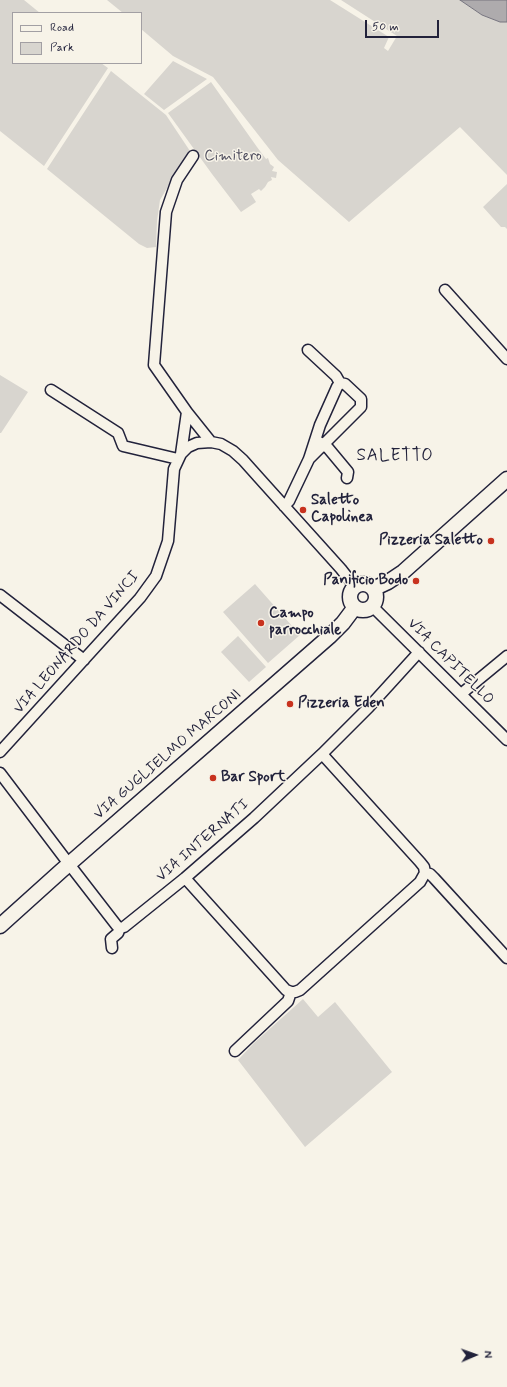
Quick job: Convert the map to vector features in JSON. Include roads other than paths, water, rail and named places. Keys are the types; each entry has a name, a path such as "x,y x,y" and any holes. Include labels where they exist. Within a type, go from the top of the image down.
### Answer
{"main road":[{"path":"373,589 388,582 403,572 507,479"},
{"path":"363,584 369,585 373,589 376,600 372,606 366,610 358,609 352,604 350,597 355,587 363,584"},
{"name":"VIA GUGLIELMO MARCONI","path":"0,926 330,636 343,623 354,606"}],"street":[{"path":"193,156 177,180 166,212 154,364 187,412 211,442"},
{"path":"445,290 507,359"},
{"path":"284,506 289,501 309,460 320,442 361,407 361,399 345,384 340,383 336,376 308,350"},
{"path":"320,442 320,425 340,383"},
{"path":"51,390 118,433 123,446 179,457 188,447 197,443 211,442 221,444 233,451 243,460 341,569 355,587"},
{"name":"VIA LEONARDO DA VINCI","path":"0,752 140,598 156,576 168,541 173,476 179,457 187,412"},
{"path":"320,442 328,448 348,472 347,478"},
{"path":"0,595 84,660"},
{"name":"VIA CAPITELLO","path":"372,606 507,740"},
{"name":"VIA INTERNATI","path":"112,948 111,939 118,933 120,928 124,927 185,878 254,818 369,707 419,652"},
{"path":"461,694 507,656"},
{"path":"185,878 286,990 291,992 300,990 420,882 425,874 424,867 322,754"},
{"path":"0,773 120,928"},
{"path":"425,874 430,874 434,878 507,958"},
{"path":"235,1051 288,1001 291,992"}],"place":[{"name":"Saletto Capolinea","path":"303,510"},
{"name":"Pizzeria Saletto","path":"491,541"},
{"name":"Panificio Bodo","path":"416,581"},
{"name":"Campo parrocchiale","path":"261,623"},
{"name":"Pizzeria Eden","path":"290,704"},
{"name":"Bar Sport","path":"213,778"}],"district":[{"name":"SALETTO","path":"395,456"}],"park label":[{"name":"Cimitero","path":"233,157"}]}
